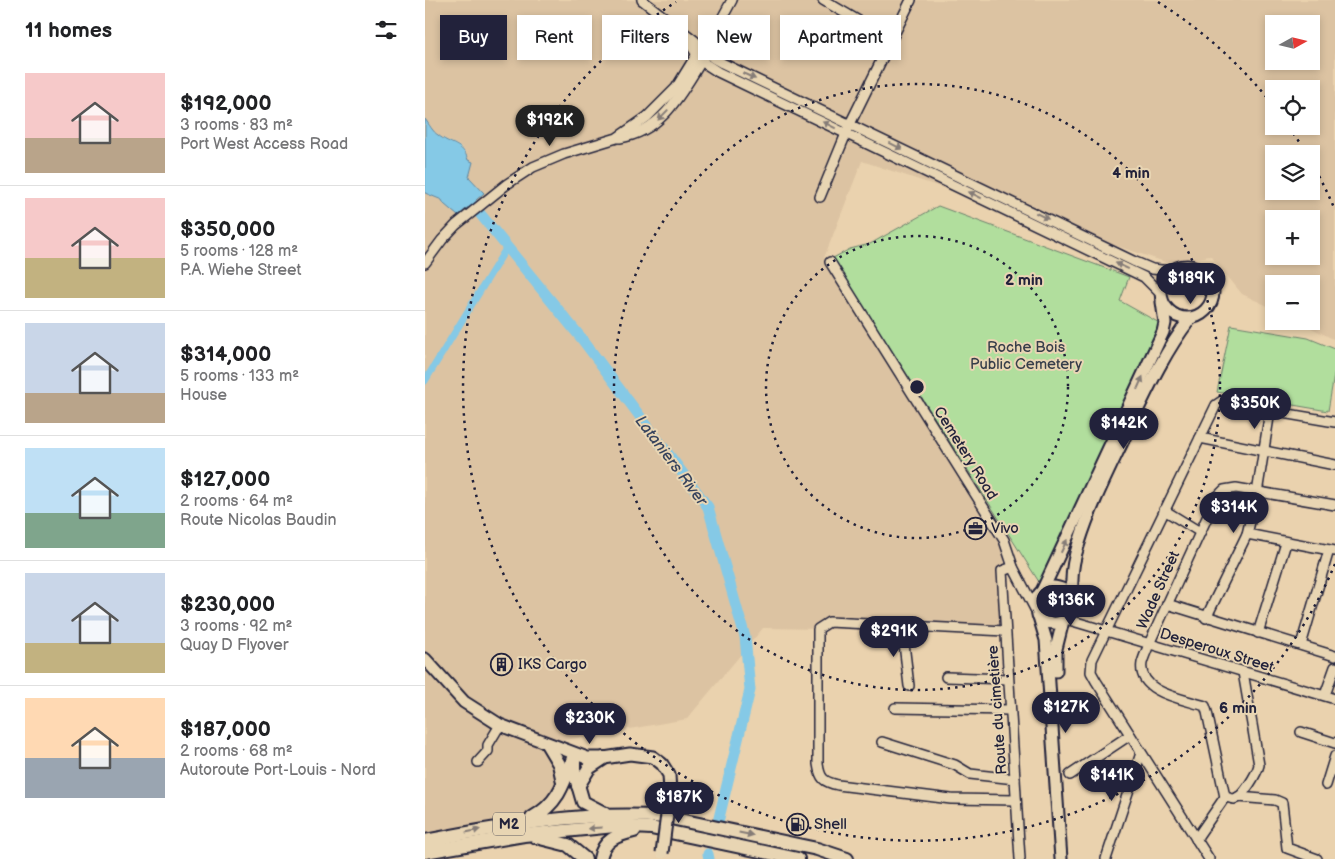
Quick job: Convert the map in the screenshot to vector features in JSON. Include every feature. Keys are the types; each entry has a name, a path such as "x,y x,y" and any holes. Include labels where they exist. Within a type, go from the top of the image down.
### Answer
{"highway":[{"path":"547,744 555,756 563,782"},
{"path":"525,822 547,809 556,800 574,755"},
{"path":"574,755 574,771 583,802 606,814"},
{"path":"578,786 589,768 604,758"},
{"name":"M2","path":"425,841 525,822 606,814 666,817 817,849 847,859"},
{"name":"M2","path":"425,853 523,835 615,826 651,828 798,859"},
{"path":"600,859 603,847 611,838 651,828"},
{"path":"523,835 560,842 575,850 585,859"}],"main road":[{"path":"1061,859 1046,640 1036,612 1035,603 1163,332 1165,323 1162,298 1162,285 1171,271 1187,266 1196,268 1210,279 1213,288 1210,305 1205,312 1190,318 1173,315 1162,298"},
{"path":"1069,859 1055,660 1057,637 1072,606 1073,567 1085,524 1153,379 1172,343 1190,318"},
{"path":"1042,591 1052,586 1064,590 1071,599 1072,606"},
{"path":"1036,612 1047,623 1064,620"},
{"path":"425,659 464,702 500,725 574,755 587,758 604,758 630,754 653,758 663,764 669,775 670,792 661,856"}],"street":[{"path":"642,0 683,34 698,51"},
{"path":"724,15 732,0"},
{"path":"823,0 848,15"},
{"path":"901,20 911,0"},
{"path":"425,263 456,225 500,189 533,167 564,154 617,138 633,136 658,120 685,88 698,60"},
{"path":"706,60 717,72 1144,277 1162,298"},
{"path":"715,60 1133,261 1152,269 1171,271"},
{"path":"820,198 845,134 881,60"},
{"name":"Cemetery Road","path":"830,262 1004,540 1013,567 1036,612"},
{"path":"1209,859 1091,672 1092,660 1216,405 1222,401 1335,422"},
{"path":"1206,618 1247,534 1257,493 1270,411"},
{"path":"1200,438 1335,465"},
{"name":"Wade Street","path":"1225,797 1205,706 1154,690 1143,674 1142,663 1149,644 1216,498 1224,490 1237,488 1257,493 1335,505"},
{"path":"1164,510 1200,532"},
{"path":"1247,534 1286,543 1332,550 1301,645"},
{"path":"1258,633 1286,543"},
{"name":"Route du cimetière","path":"1013,567 1002,571 1020,859"},
{"path":"1022,586 1042,591"},
{"path":"1167,604 1206,618 1335,656"},
{"path":"1072,606 1077,616 1092,626"},
{"name":"Desperoux Street","path":"1064,620 1092,626 1335,699"},
{"path":"1005,631 829,622 818,629 820,775 828,783 889,792 951,799 1016,800"},
{"path":"902,627 909,686"},
{"path":"1325,695 1335,667"},
{"path":"1238,797 1256,775 1259,758 1243,672"},
{"path":"946,677 1008,679"},
{"path":"895,708 1010,710"},
{"path":"478,762 488,751 488,745 500,725"},
{"path":"1301,732 1335,743"},
{"path":"1070,775 1130,735"},
{"path":"882,742 955,765 970,774 1015,779"},
{"path":"1106,859 1141,753"},
{"path":"1326,785 1335,756"},
{"path":"1196,839 1225,797 1233,799 1238,797 1275,800 1282,803 1285,812 1287,848 1317,859"}],"shaded area":[{"path":"425,0 1335,0 1335,340 1316,330 1320,330 1320,275 1265,275 1265,305 1242,294 1211,256 1165,262 862,161 824,258 1003,537 1007,632 763,628 687,719 560,741 547,754 553,764 559,784 550,804 532,816 425,836 425,193 442,200 458,216 484,193 468,177 466,152 460,146 437,135 425,119"}],"green space":[{"name":"Roche Bois Public Cemetery","path":"938,206 1129,277 1120,301 1163,325 1041,585 833,258 850,249 870,244"},
{"path":"1231,325 1308,338 1335,349 1335,369 1328,411 1217,392"}],"water":[{"path":"425,119 436,134 463,150 468,160 473,162 469,177 484,193 458,216 442,200 425,193"}],"waterway":[{"name":"Lataniers River","path":"473,205 582,339 708,507 745,637 750,690 718,822"},
{"path":"425,381 507,247"},
{"name":"Lataniers River","path":"708,854 709,859"}],"place":[{"name":"Vivo","path":"975,528"},
{"name":"IKS Cargo","path":"502,664"},
{"name":"Shell","path":"798,824"}]}
